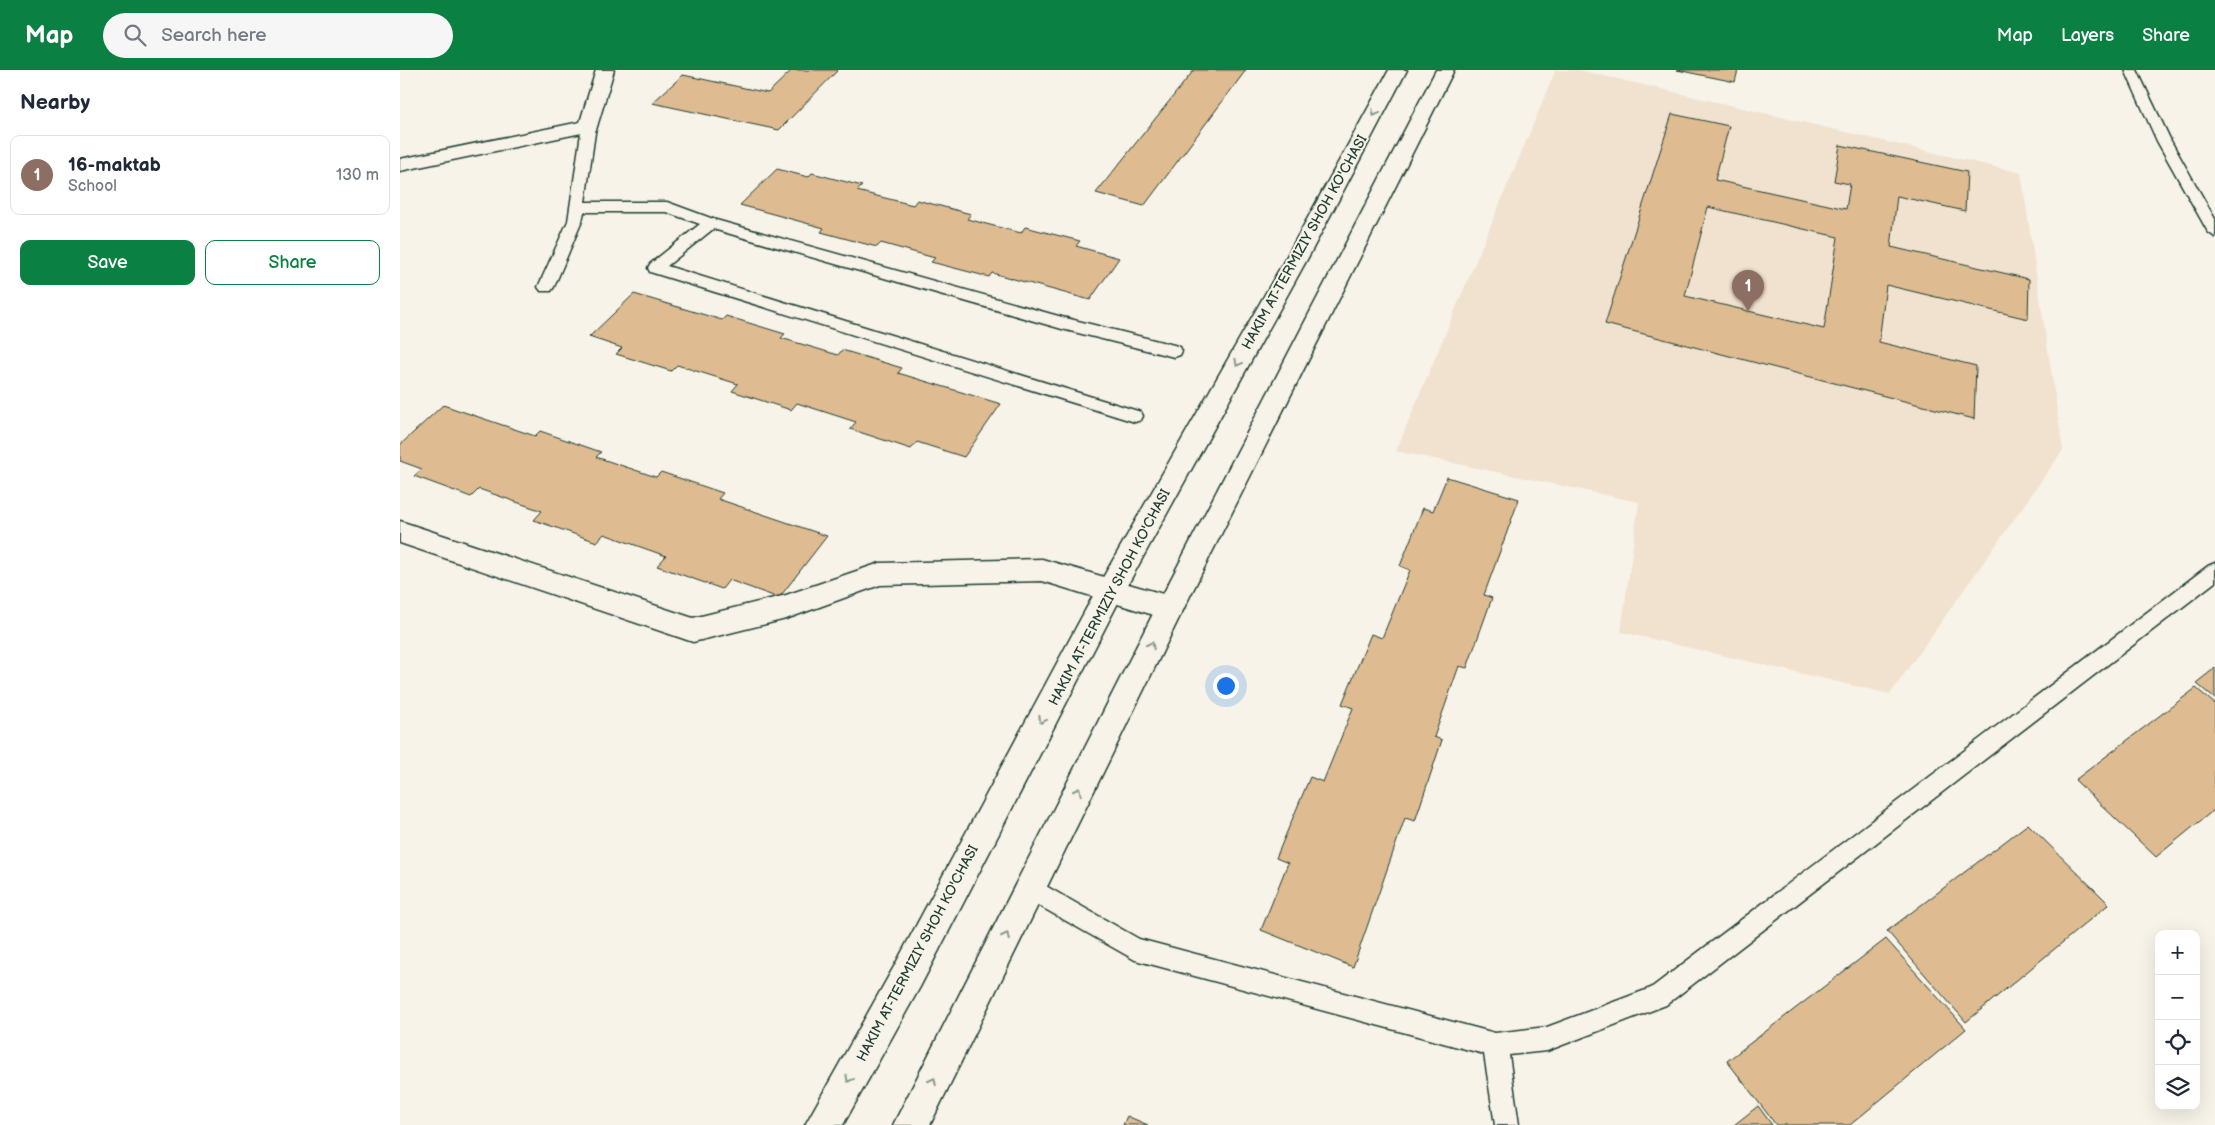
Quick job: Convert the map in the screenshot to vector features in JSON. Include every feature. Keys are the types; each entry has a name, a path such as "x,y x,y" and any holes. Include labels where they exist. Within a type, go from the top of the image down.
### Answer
{"main road":[{"path":"400,165 589,126 605,70"},
{"name":"HAKIM AT-TERMIZIY SHOH KO'CHASI","path":"823,1125 908,975 1111,589 1299,254 1398,70"},
{"path":"911,1125 1170,608 1445,70"},
{"path":"400,532 693,630 786,608 880,574 1042,570 1170,608"}],"lane":[{"path":"2131,70 2164,141 2215,232"},
{"path":"546,287 576,221 589,126"},
{"path":"577,207 667,207 711,223 1062,323 1174,351"},
{"path":"711,223 655,268 1135,416"},
{"path":"1030,888 1135,950 1495,1045 1547,1039 1658,997 2215,571"},
{"path":"1495,1045 1507,1125"}],"shaded area":[{"path":"1556,70 1579,70 2021,173 2063,450 1890,694 1621,632 1639,502 1396,451"}],"building":[{"path":"792,70 838,70 779,130 652,103 683,75 768,93"},
{"path":"1194,70 1246,70 1144,206 1096,193"},
{"path":"1677,70 1738,70 1735,82"},
{"path":"1672,114 1729,126 1715,180 1846,209 1850,184 1834,181 1840,145 1967,172 1965,211 1897,196 1891,247 2029,279 2028,319 1886,285 1879,342 1976,366 1974,419 1605,324","holes":["1708,207 1838,237 1824,329 1685,296"]},
{"path":"777,169 808,177 812,173 862,186 857,191 913,205 917,200 971,214 967,219 1021,233 1025,227 1080,241 1076,246 1119,258 1090,300 992,273 989,277 931,262 935,258 881,243 877,247 821,232 824,228 740,205"},
{"path":"634,294 722,320 726,316 785,334 781,338 838,355 842,350 902,368 898,373 1001,404 964,457 917,442 911,449 850,429 856,422 797,403 791,410 732,391 738,384 677,365 671,371 616,354 622,348 589,337"},
{"path":"443,405 535,436 540,431 601,452 596,457 656,477 661,472 723,493 718,499 827,536 779,598 729,580 722,589 657,566 666,556 604,534 597,542 534,520 542,511 479,489 471,497 414,476 422,469 400,461 400,445"},
{"path":"1447,477 1519,499 1484,595 1492,598 1467,668 1459,666 1434,737 1442,740 1415,821 1405,818 1353,967 1261,930 1288,863 1276,858 1310,777 1323,782 1353,708 1342,704 1371,634 1382,638 1410,570 1400,566 1423,508 1433,511"},
{"path":"2215,668 2215,699 2196,683"},
{"path":"2196,688 2215,704 2215,809 2156,857 2075,780"},
{"path":"2028,824 2109,904 1966,1022 1887,931"},
{"path":"1886,939 1966,1029 1850,1125 1776,1125 1727,1061"},
{"path":"1758,1106 1772,1125 1734,1125"},
{"path":"1127,1116 1148,1125 1123,1125"}],"place":[{"name":"16-maktab","path":"1748,311"}]}
